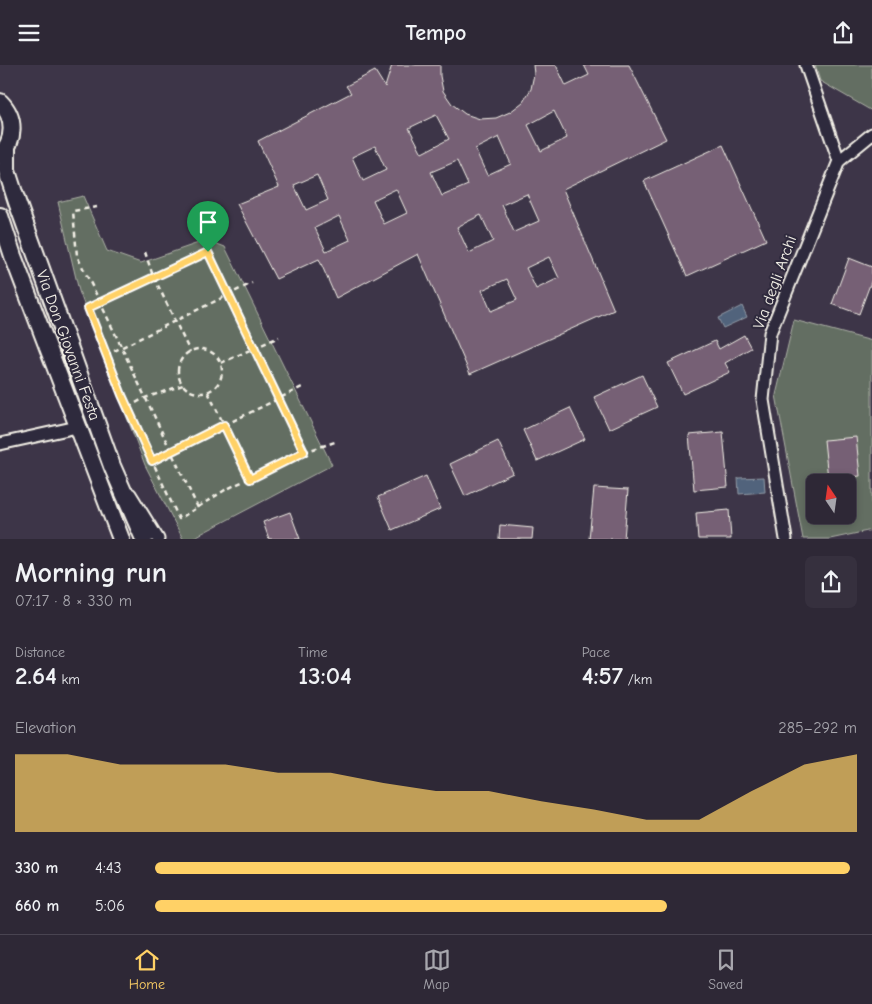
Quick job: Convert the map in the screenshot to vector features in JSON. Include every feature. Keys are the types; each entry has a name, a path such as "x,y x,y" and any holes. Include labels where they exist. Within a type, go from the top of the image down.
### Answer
{"main road":[{"name":"Via Don Giovanni Festa","path":"0,102 11,120 10,139 3,152 17,202 112,465 144,539"},
{"name":"Via Don Giovanni Festa","path":"0,216 13,256 77,427 121,539"}],"street":[{"path":"806,65 839,161 872,134"},
{"name":"Via degli Archi","path":"786,539 763,400 770,333 839,161"},
{"path":"0,444 77,427"},
{"path":"112,465 158,539"}],"path":[{"path":"97,207 73,211 77,256 198,508"},
{"path":"198,233 304,452"},
{"path":"145,252 154,276 190,351"},
{"path":"208,252 88,308 128,407 179,519 225,490 304,452 335,442"},
{"path":"106,355 252,283"},
{"path":"221,363 279,337"},
{"path":"205,350 217,357 221,363 222,370 219,384 208,392 194,393 183,385 180,380 178,367 185,355 190,351 205,350"},
{"path":"128,407 146,398 183,385"},
{"path":"152,461 304,386"},
{"path":"208,392 250,479"}],"green space":[{"path":"815,65 872,65 872,111 820,81"},
{"path":"83,196 107,251 141,263 207,240 225,247 332,465 191,539 183,539 145,465 79,291 58,202"},
{"path":"794,320 872,341 872,530 830,539 803,539 776,395"}],"water":[{"path":"742,306 747,317 723,328 718,318"},
{"path":"764,477 765,492 739,494 738,478"}],"building":[{"path":"392,65 440,65 443,91 452,104 465,114 480,119 496,118 510,112 523,102 531,89 534,74 533,65 556,65 566,86 589,75 584,65 629,65 666,139 563,189 614,310 470,374 418,254 336,298 319,259 276,279 237,204 279,187 258,141 351,93 346,86 375,71 385,87","holes":["554,111 567,138 541,151 528,125","436,115 449,139 422,153 409,128","499,137 511,164 487,175 475,149","375,146 386,170 363,181 352,157","457,161 468,185 442,196 431,172","317,175 328,200 306,210 294,185","396,189 407,213 384,224 373,200","527,194 539,221 514,232 502,205","481,215 493,241 469,253 457,227","339,216 350,240 326,251 315,228","549,257 559,278 536,289 526,268","507,279 517,300 491,311 482,290"]},
{"path":"723,145 766,240 687,276 644,181"},
{"path":"849,258 872,267 872,279 859,314 832,304"},
{"path":"744,335 751,348 725,363 730,372 683,394 668,363 715,341 719,349"},
{"path":"642,375 657,407 609,429 594,397"},
{"path":"570,408 585,439 537,461 523,430"},
{"path":"723,432 728,487 694,490 689,435"},
{"path":"856,437 860,476 856,476 856,474 827,474 824,440"},
{"path":"498,441 513,473 465,496 450,464"},
{"path":"426,476 440,509 392,530 378,497"},
{"path":"594,488 628,490 624,539 589,539"},
{"path":"729,510 731,539 698,539 696,513"},
{"path":"290,512 300,539 269,539 263,522"},
{"path":"500,525 533,528 532,539 499,539"}],"route":[{"path":"208,252 304,452 250,479 224,425 152,461 122,395 88,308 208,252"}]}
